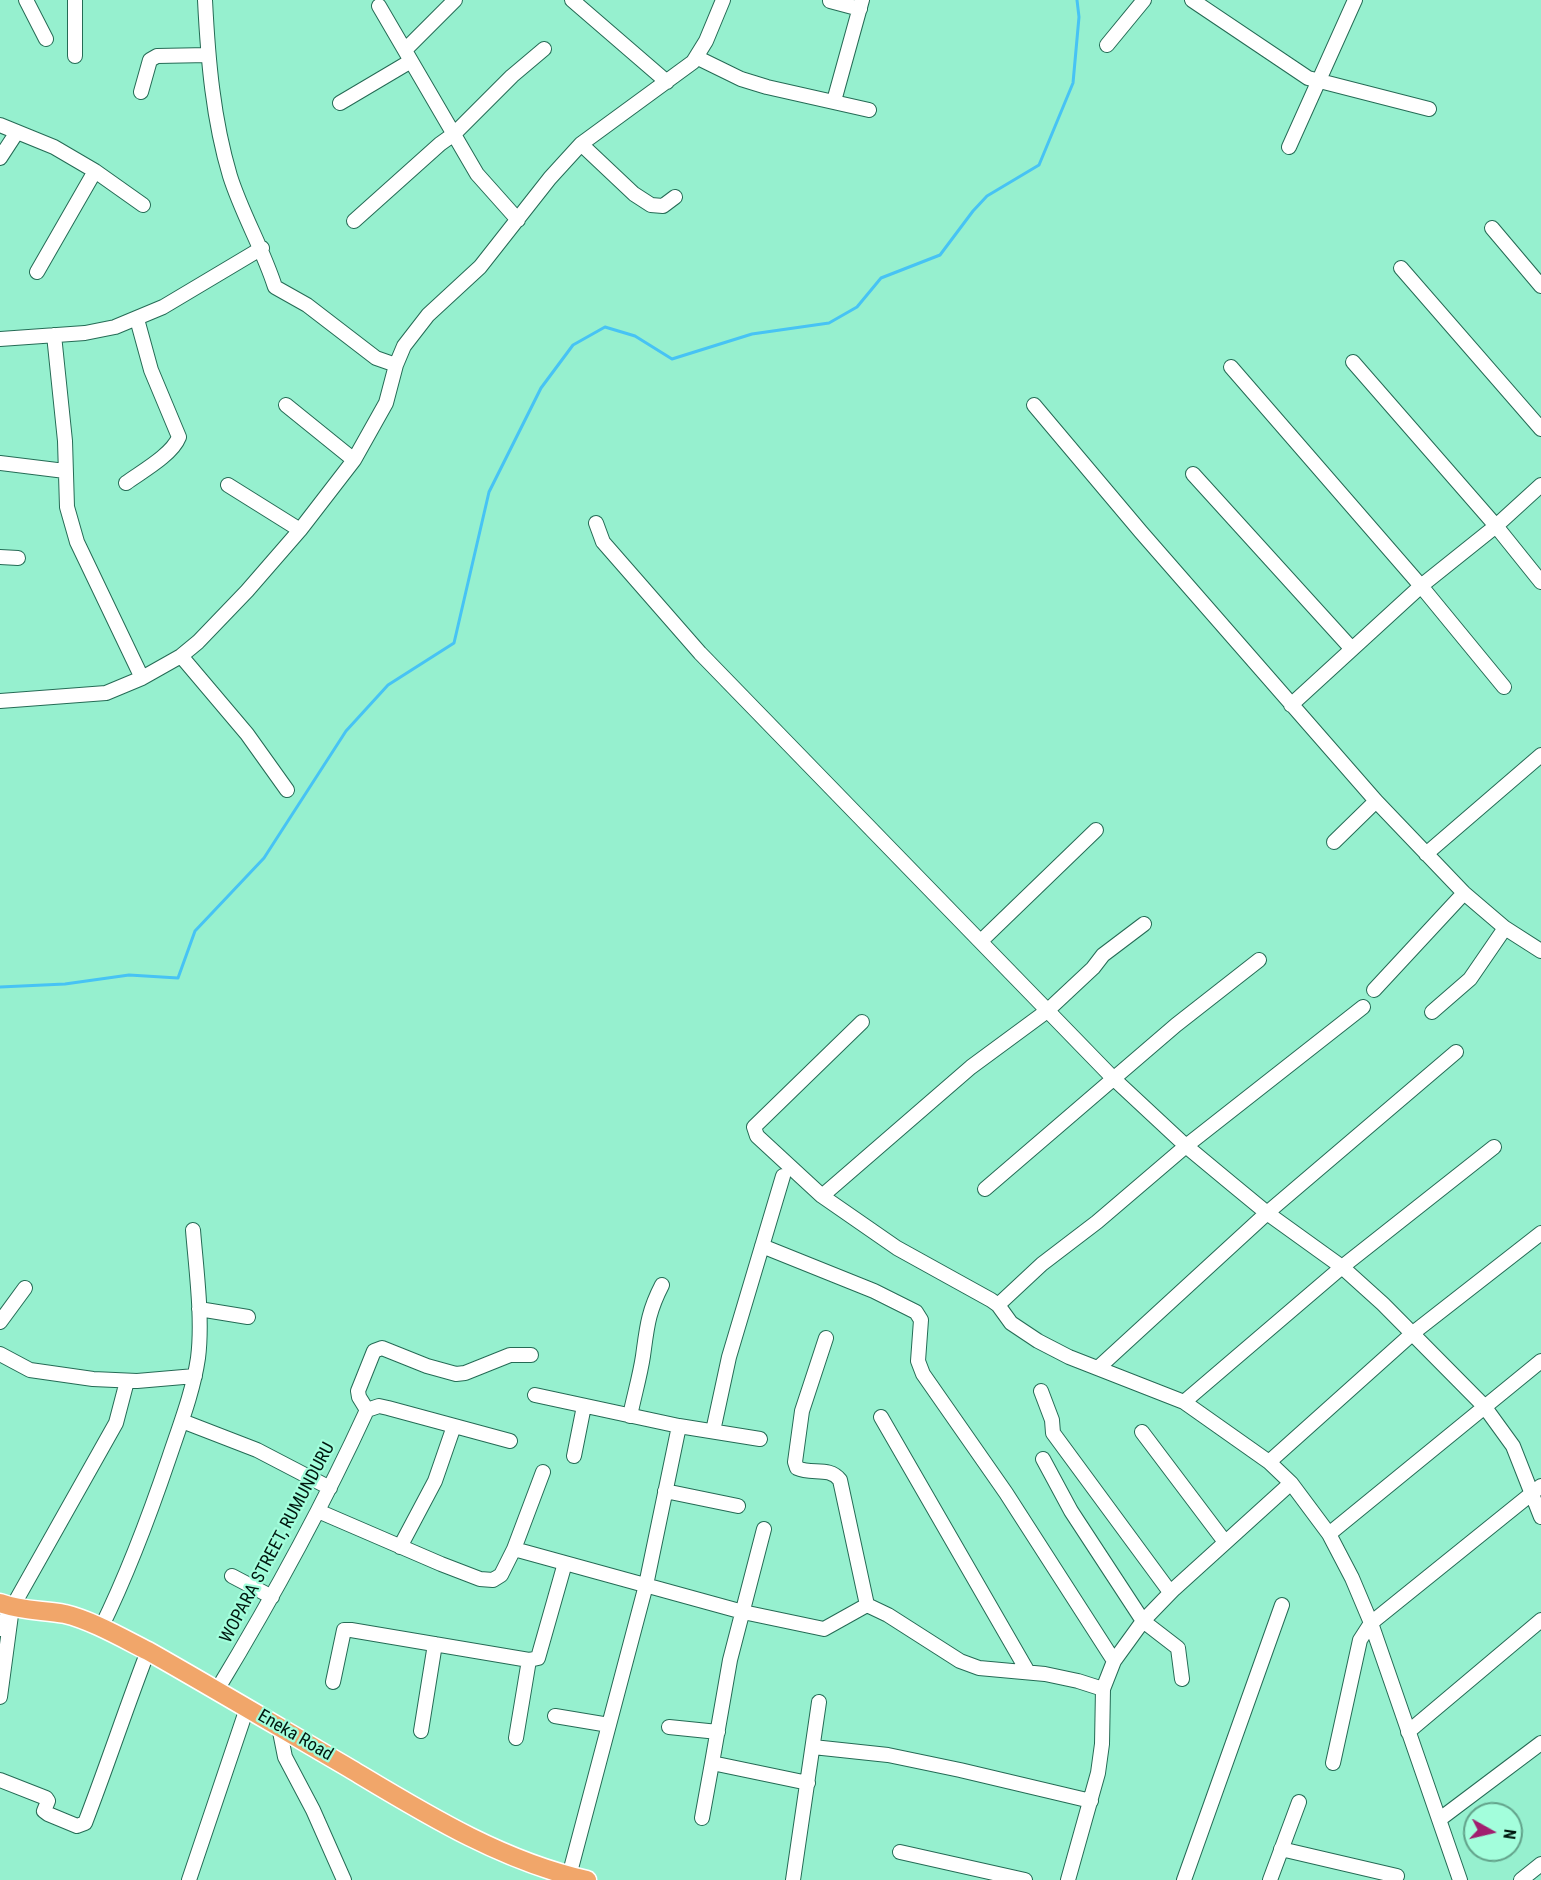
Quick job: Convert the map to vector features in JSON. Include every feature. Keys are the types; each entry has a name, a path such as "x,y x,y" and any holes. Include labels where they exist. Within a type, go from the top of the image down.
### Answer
{"main road":[{"name":"Eneka Road","path":"6,1605 67,1615 101,1628 148,1651 381,1787 480,1841 531,1864 578,1878"}],"street":[{"path":"26,0 46,39"},
{"path":"75,0 75,56"},
{"path":"205,0 208,56 215,111 230,177 262,248 275,287 307,305 376,358 396,365"},
{"path":"340,103 408,56 456,0"},
{"path":"572,0 667,82"},
{"path":"0,701 106,693 142,678 181,656 198,642 300,530 354,460 386,403 396,365 404,346 428,315 480,267 550,178 581,144 667,82 696,57 706,41 723,0"},
{"path":"1107,45 1143,0"},
{"path":"1192,0 1308,78 1429,109"},
{"path":"1289,147 1355,0"},
{"path":"830,2 861,5 834,101"},
{"path":"379,6 477,174 518,220"},
{"path":"354,221 454,134 512,76 544,49"},
{"path":"141,92 150,60 157,56 208,56"},
{"path":"696,57 741,79 767,87 869,110"},
{"path":"0,125 54,147 143,205"},
{"path":"0,158 17,132"},
{"path":"581,144 634,194 651,205 663,206 675,197"},
{"path":"38,272 94,171"},
{"path":"1492,228 1541,286"},
{"path":"0,339 85,333 115,327 163,307 262,248"},
{"path":"1401,268 1541,429"},
{"path":"126,483 167,453 177,444 179,437 151,370 137,319"},
{"path":"54,335 65,441 67,507 77,542 142,678"},
{"path":"1353,362 1496,526 1541,582"},
{"path":"1231,367 1421,586 1504,687"},
{"path":"286,405 354,460"},
{"path":"1034,405 1141,532 1376,801 1464,894 1505,927 1541,951"},
{"path":"0,463 65,471"},
{"path":"1193,474 1352,648"},
{"path":"228,485 300,530"},
{"path":"1291,705 1421,586 1496,526 1541,485"},
{"path":"596,523 603,542 700,653 1113,1078 1186,1146 1267,1213 1342,1267 1413,1333 1484,1406 1513,1446 1536,1490 1541,1517"},
{"path":"0,557 18,558"},
{"path":"181,656 247,734 287,790"},
{"path":"1426,854 1541,755"},
{"path":"1334,842 1376,801"},
{"path":"981,941 1096,830"},
{"path":"1374,990 1464,894"},
{"path":"822,1196 972,1067 1047,1011 1093,968 1103,955 1144,924"},
{"path":"1432,1012 1470,979 1505,927"},
{"path":"985,1189 1113,1078 1259,960"},
{"path":"998,1305 1042,1264 1097,1222 1186,1146 1364,1007"},
{"path":"862,1022 754,1127 757,1136 822,1196 897,1248 998,1305 1011,1323 1038,1341 1069,1357 1184,1402 1269,1462 1291,1483 1329,1533 1352,1578 1371,1623 1460,1880"},
{"path":"1098,1368 1267,1213 1456,1052"},
{"path":"1184,1402 1342,1267 1494,1147"},
{"path":"713,1431 729,1357 783,1176"},
{"path":"101,1628 134,1556 182,1421 195,1376 199,1308 193,1230"},
{"path":"1269,1462 1413,1333 1541,1233"},
{"path":"762,1246 874,1291 916,1312 921,1320 918,1361 923,1374 1006,1493 1114,1661"},
{"path":"630,1416 646,1325 651,1306 662,1285"},
{"path":"0,1322 25,1288"},
{"path":"199,1308 248,1317"},
{"path":"826,1338 802,1411 795,1462 797,1468 804,1472 835,1473 840,1479 867,1605"},
{"path":"510,1441 379,1406 367,1410 358,1390 374,1351 382,1348 456,1374 465,1373 510,1355 531,1355"},
{"path":"0,1354 30,1370 93,1379 127,1381 195,1376"},
{"path":"1329,1533 1541,1361"},
{"path":"0,1629 6,1605 116,1424 127,1381"},
{"path":"1041,1391 1052,1420 1053,1434 1170,1593"},
{"path":"535,1395 679,1426 760,1439"},
{"path":"574,1456 584,1406"},
{"name":"WOPARA STREET, RUMUNDURU","path":"217,1690 272,1598 330,1488 367,1410"},
{"path":"881,1417 1028,1672"},
{"path":"182,1421 257,1450 330,1488"},
{"path":"400,1547 435,1481 454,1426"},
{"path":"578,1878 609,1725 646,1585 679,1426"},
{"path":"1142,1432 1225,1542"},
{"path":"1042,1459 1071,1511 1143,1621 1178,1648 1182,1679"},
{"path":"318,1511 400,1547 480,1579 493,1581 501,1575 514,1549 543,1472"},
{"path":"1068,1880 1098,1773 1102,1743 1103,1689 1114,1661 1143,1621 1170,1593 1291,1483"},
{"path":"1333,1762 1360,1640 1371,1623 1536,1490"},
{"path":"665,1491 738,1506"},
{"path":"702,1818 730,1660 764,1529"},
{"path":"514,1549 743,1612 824,1629 867,1605"},
{"path":"333,1682 344,1630 529,1660 538,1658 565,1563"},
{"path":"232,1576 272,1598"},
{"path":"0,1662 6,1605"},
{"path":"0,1689 6,1605"},
{"path":"0,1697 6,1605"},
{"path":"867,1605 888,1615 969,1665 979,1668 1028,1672 1078,1681 1103,1689"},
{"path":"1184,1880 1282,1605"},
{"path":"1408,1731 1541,1620"},
{"path":"421,1731 435,1644"},
{"path":"0,1780 46,1798 48,1801 44,1811 48,1814 77,1826 85,1823 106,1768 116,1733 148,1651"},
{"path":"516,1738 529,1660"},
{"path":"793,1880 819,1702"},
{"path":"189,1880 247,1708"},
{"path":"555,1716 609,1725"},
{"path":"279,1727 285,1757 313,1810 344,1880"},
{"path":"669,1727 718,1731"},
{"path":"1440,1819 1541,1743"},
{"path":"813,1748 898,1757 1091,1801"},
{"path":"712,1763 808,1783"},
{"path":"1270,1880 1299,1802"},
{"path":"1281,1849 1397,1876"},
{"path":"900,1852 1025,1880"},
{"path":"1521,1880 1541,1864"}],"waterway":[{"path":"0,987 65,984 129,975 178,978 195,931 264,858 346,731 388,685 454,643 489,492 541,388 573,345 605,327 635,336 672,359 752,334 829,323 857,307 881,278 940,255 987,196 1039,165 1073,83 1079,17 1077,0"}]}
